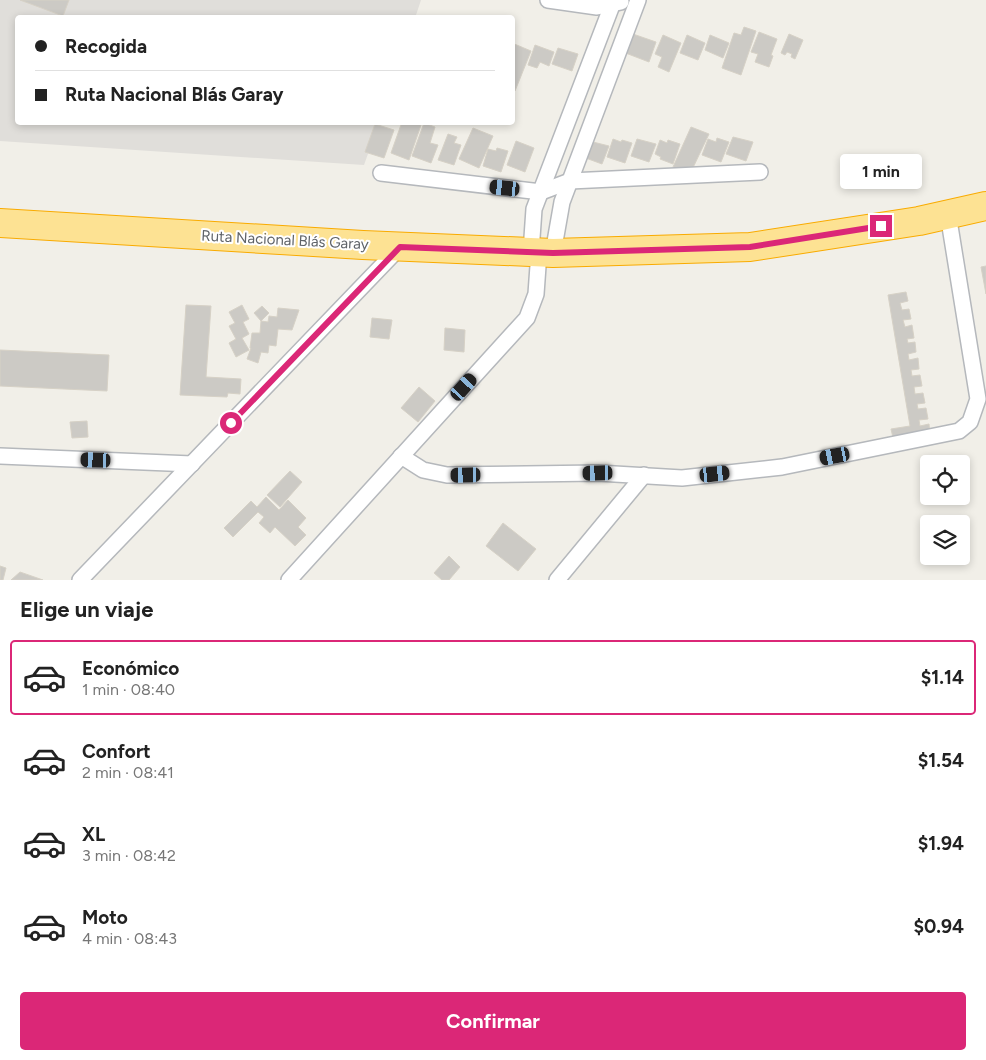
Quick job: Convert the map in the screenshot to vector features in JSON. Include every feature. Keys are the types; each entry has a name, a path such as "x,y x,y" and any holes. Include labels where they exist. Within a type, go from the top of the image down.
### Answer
{"highway":[{"name":"Ruta Nacional Blás Garay","path":"0,223 400,247 541,252 750,247 919,220 986,206"}],"street":[{"path":"548,0 597,7 629,0"},
{"path":"541,252 562,202 638,0"},
{"path":"289,580 527,318 536,294 541,252 534,208 614,2"},
{"path":"382,173 541,192 570,181 760,172"},
{"path":"401,456 423,470 447,475 598,473 682,478 782,467 959,431 970,422 978,399 948,214"},
{"path":"80,580 400,247"},
{"path":"0,456 192,464"},
{"path":"557,580 644,475"}],"shaded area":[{"path":"0,0 421,0 416,15 15,15 15,125 378,125 364,165 0,141"}],"building":[{"path":"20,0 69,0 63,15"},
{"path":"744,27 756,31 741,75 722,68 734,33 741,35"},
{"path":"759,32 777,39 769,67 755,62 758,54 751,52"},
{"path":"630,33 656,42 649,62 623,52"},
{"path":"789,34 803,40 795,59 791,57 792,54 787,52 785,55 781,53"},
{"path":"663,35 681,43 669,72 658,67 662,57 655,54"},
{"path":"687,35 705,43 698,60 680,53"},
{"path":"710,35 729,43 723,58 705,50"},
{"path":"515,44 531,51 515,91"},
{"path":"535,45 554,52 549,66 540,62 537,68 528,65"},
{"path":"558,48 578,54 572,71 552,64"},
{"path":"375,125 394,130 384,158 365,152"},
{"path":"401,125 421,125 409,160 391,153"},
{"path":"423,125 435,127 430,143 438,145 431,163 412,156"},
{"path":"691,127 709,134 690,174 673,167"},
{"path":"473,128 493,136 479,168 459,159"},
{"path":"448,134 457,137 454,143 461,145 454,165 438,160"},
{"path":"733,137 753,142 746,161 726,154"},
{"path":"717,138 729,142 721,162 702,155 708,139 716,142"},
{"path":"613,139 632,143 625,163 607,157"},
{"path":"637,139 656,144 649,162 631,156"},
{"path":"660,140 667,143 668,140 680,144 673,164 660,159 661,157 655,154"},
{"path":"516,141 534,148 525,172 507,165"},
{"path":"589,141 609,146 602,164 583,157"},
{"path":"497,148 508,151 501,172 483,166 488,149 496,151"},
{"path":"986,266 986,294 981,267"},
{"path":"906,292 908,301 900,303 902,310 909,309 911,319 903,320 905,327 912,325 914,338 907,339 908,343 915,342 916,352 908,354 909,360 918,358 919,369 911,370 912,376 920,375 922,386 914,387 915,394 923,393 925,403 917,404 918,409 926,408 928,419 919,420 920,426 929,424 930,436 894,442 891,429 910,426 888,295"},
{"path":"186,305 211,306 206,377 241,379 240,394 228,393 227,397 180,395"},
{"path":"242,305 249,319 243,322 249,334 242,338 249,350 236,357 229,343 236,339 229,326 235,323 229,312"},
{"path":"262,306 269,313 261,321 254,313"},
{"path":"278,308 299,310 292,330 278,329 276,346 269,345 268,353 261,352 258,363 247,359 251,348 252,333 260,333 261,321 268,322 269,316 277,317"},
{"path":"372,318 392,320 389,339 370,337"},
{"path":"445,328 465,330 464,352 444,350"},
{"path":"0,350 109,355 107,391 0,386"},
{"path":"419,387 435,401 418,422 401,408"},
{"path":"87,421 88,437 72,438 70,422"},
{"path":"290,471 302,482 280,507 267,495"},
{"path":"266,497 279,510 288,500 306,518 298,527 306,535 295,546 275,527 270,533 259,523 264,517 258,512 233,537 224,528 251,501 257,507"},
{"path":"503,523 536,549 518,571 486,546"},
{"path":"449,556 460,567 449,580 442,580 434,573"},
{"path":"0,566 6,568 3,580 0,580"},
{"path":"20,572 43,580 11,580"}],"route":[{"path":"231,423 400,247 553,253 750,247 881,226"}]}
